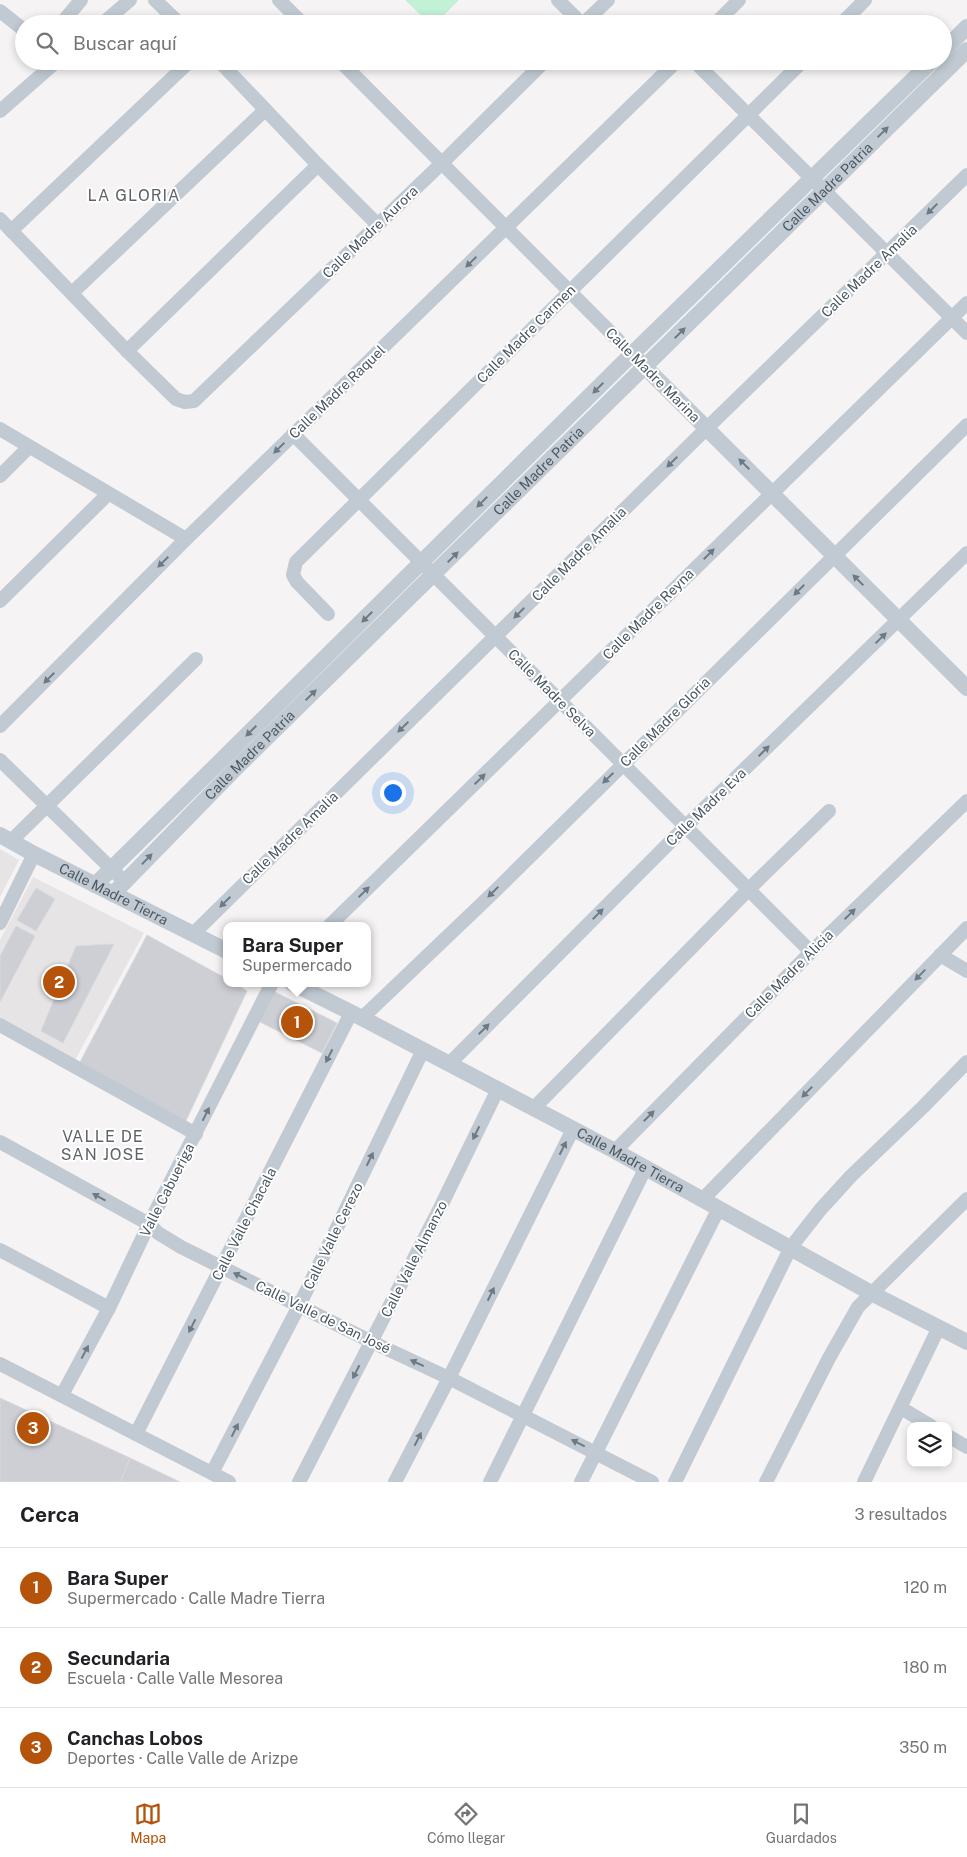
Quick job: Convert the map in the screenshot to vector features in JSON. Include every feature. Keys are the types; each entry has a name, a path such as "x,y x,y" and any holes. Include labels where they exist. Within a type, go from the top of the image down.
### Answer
{"street":[{"path":"68,15 81,0"},
{"path":"112,15 130,0"},
{"path":"155,0 171,15"},
{"path":"279,0 294,15"},
{"path":"558,0 574,15"},
{"path":"592,15 608,0"},
{"path":"724,15 739,0"},
{"path":"850,15 865,0"},
{"path":"0,11 15,23"},
{"path":"952,41 967,27"},
{"name":"Calle Madre Patria","path":"952,65 967,50"},
{"path":"0,112 47,70"},
{"path":"11,231 181,70"},
{"path":"227,70 318,165 378,224"},
{"name":"Calle Madre Marina","path":"349,70 834,556 966,684"},
{"name":"Calle Madre Aurora","path":"127,351 176,399 185,402 194,401 441,164 536,70"},
{"name":"Calle Madre Raquel","path":"0,726 186,539 668,70"},
{"path":"703,70 967,333"},
{"name":"Calle Madre Carmen","path":"328,614 297,582 293,575 294,568 302,556 794,70"},
{"name":"Calle Madre Patria","path":"95,885 632,354 923,70"},
{"name":"Calle Madre Patria","path":"113,894 236,768 434,576 947,70"},
{"path":"72,293 265,110"},
{"path":"0,220 127,351 318,165"},
{"name":"Calle Madre Amalia","path":"193,934 967,175"},
{"name":"Calle Madre Reyna","path":"333,922 771,492 967,303"},
{"name":"Calle Madre Gloria","path":"357,1015 493,893 967,425"},
{"path":"0,429 186,539"},
{"name":"Calle Madre Selva","path":"293,434 810,952"},
{"path":"0,476 29,447"},
{"path":"0,601 108,494"},
{"name":"Calle Madre Eva","path":"449,1064 685,827 967,553"},
{"path":"6,838 46,806 196,659"},
{"path":"0,760 125,882"},
{"name":"Calle Madre Alicia","path":"615,1150 810,952 967,801"},
{"path":"534,1108 749,889 829,811"},
{"name":"Calle Madre Tierra","path":"6,838 223,949"},
{"path":"0,923 34,854"},
{"path":"703,1199 967,928"},
{"path":"940,955 967,971"},
{"name":"Valle Cabueriga","path":"62,1395 109,1308 149,1224 270,987"},
{"name":"Calle Madre Tierra","path":"300,987 615,1150 873,1294 965,1338"},
{"name":"Calle Valle Chacala","path":"136,1434 222,1267 357,1015"},
{"path":"0,1025 196,1134"},
{"name":"Calle Valle Cerezo","path":"212,1473 300,1304 423,1050"},
{"path":"675,1482 791,1247 820,1210 851,1176 924,1107 967,1062"},
{"name":"Calle Valle Almanzo","path":"299,1482 438,1212 498,1089"},
{"path":"395,1482 573,1129"},
{"name":"Calle Valle de San José","path":"0,1142 149,1224 158,1233 222,1267 449,1378 652,1482"},
{"path":"490,1482 646,1167"},
{"path":"766,1482 858,1307 967,1199"},
{"path":"581,1482 719,1208"},
{"path":"0,1250 109,1308"},
{"path":"864,1482 939,1327"},
{"path":"0,1364 229,1482"},
{"path":"901,1408 924,1422"},
{"path":"952,1439 967,1448"}],"shaded area":[{"path":"0,849 19,860 0,897"},
{"path":"33,877 144,933 74,1062 0,1024 0,940"}],"green space":[{"path":"405,0 459,0 444,15 421,15"}],"building":[{"path":"36,888 55,899 36,931 17,920"},
{"path":"16,926 35,936 0,1002 0,956"},
{"path":"147,935 223,977 223,987 240,987 247,991 183,1127 79,1064"},
{"path":"114,944 63,1043 41,1031 76,946"},
{"path":"273,991 337,1023 322,1053 258,1021"},
{"path":"0,1398 130,1458 120,1482 0,1482"},
{"path":"130,1458 180,1482 120,1482"}],"place":[{"name":"Secundaria","path":"59,982"},
{"name":"Bara Super","path":"297,1022"},
{"name":"Canchas Lobos","path":"33,1428"}],"district":[{"name":"LA GLORIA","path":"134,195"},
{"name":"VALLE DE SAN JOSE","path":"103,1145"}]}
